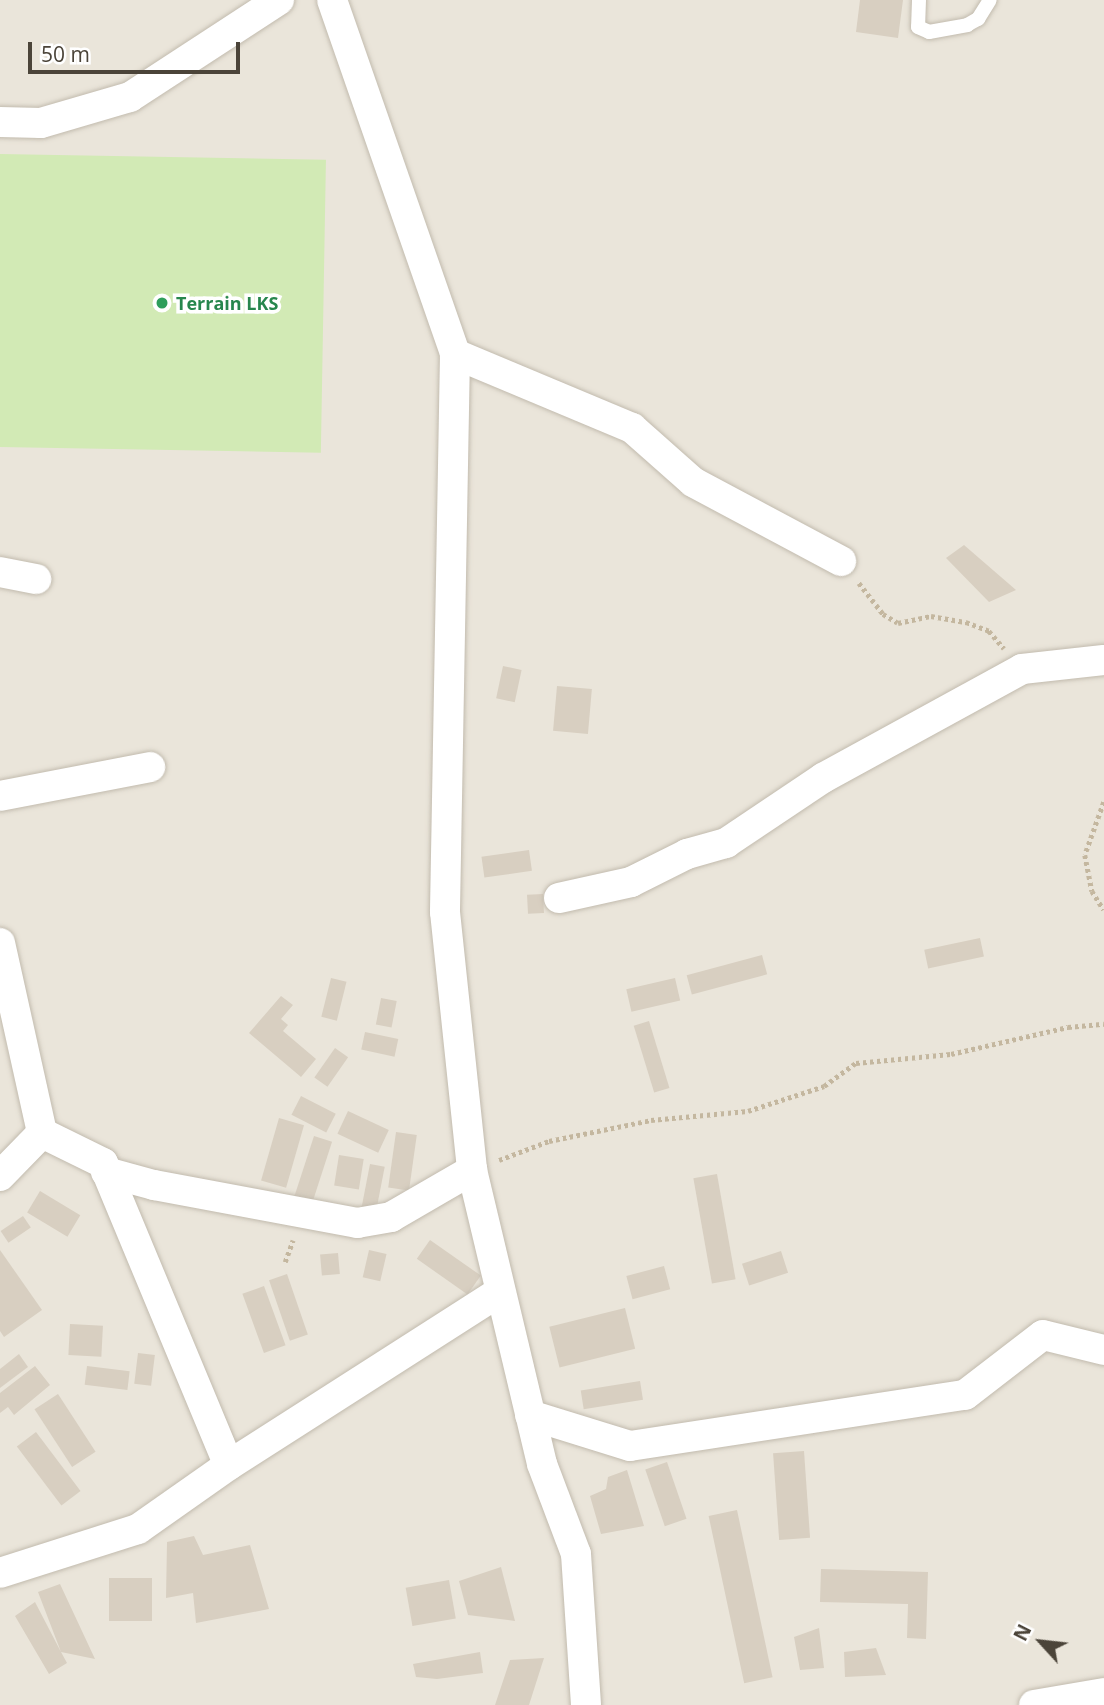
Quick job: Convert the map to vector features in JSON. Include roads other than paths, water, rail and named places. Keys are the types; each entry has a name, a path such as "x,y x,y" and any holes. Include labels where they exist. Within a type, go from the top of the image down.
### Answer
{"street":[{"path":"0,122 41,122 130,97 279,0"},
{"path":"332,0 455,354 445,912 472,1170 542,1464 576,1554 586,1705"},
{"path":"455,354 632,428 694,482 841,561"},
{"path":"0,572 36,579"},
{"path":"559,898 631,883 687,854 726,843 823,778 1022,668 1104,660"},
{"path":"0,796 150,767"},
{"path":"0,943 5,988 42,1133 103,1163 229,1465"},
{"path":"0,1176 42,1133"},
{"path":"106,1172 154,1185 357,1223 391,1217 472,1170"},
{"path":"0,1573 138,1529 229,1465 499,1292"},
{"path":"530,1415 630,1446 965,1395 1043,1335 1104,1350"},
{"path":"1034,1705 1104,1693"}],"lane":[{"path":"919,0 918,27 929,32 967,25 978,19 990,0"}],"place":[{"name":"Terrain LKS","path":"162,303"}]}
